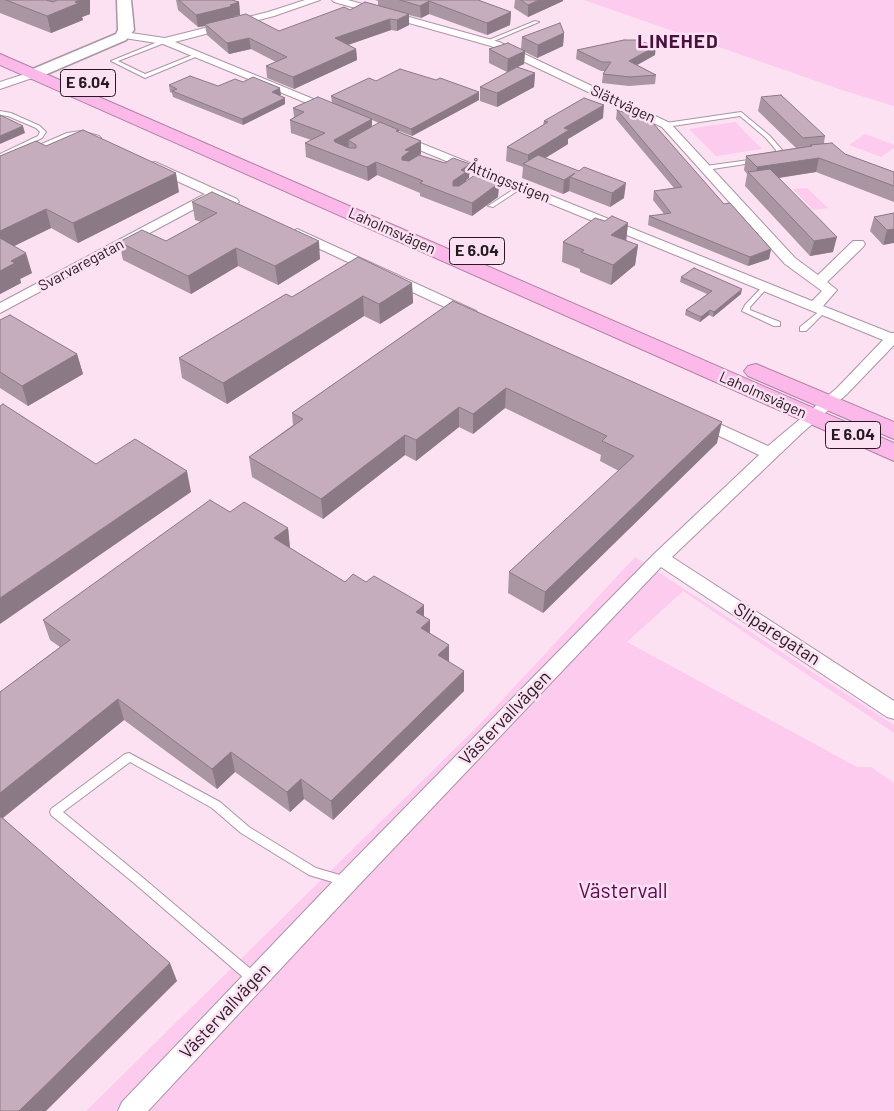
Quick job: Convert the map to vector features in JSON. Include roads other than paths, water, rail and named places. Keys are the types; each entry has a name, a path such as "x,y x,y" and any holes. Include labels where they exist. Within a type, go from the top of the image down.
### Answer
{"highway":[{"name":"Laholmsvägen","path":"0,44 43,70 821,409 894,431"},
{"name":"Laholmsvägen","path":"0,59 43,70"},
{"name":"Laholmsvägen","path":"821,409 894,453"}],"main road":[{"path":"43,70 118,40 124,35 126,30 124,0"}],"street":[{"path":"164,41 271,14 315,0"},
{"name":"Slättvägen","path":"337,0 486,42 552,70 666,124 790,261 820,281"},
{"path":"124,35 164,41 345,116"},
{"path":"0,86 43,70"},
{"name":"Åttingsstigen","path":"386,132 432,155 486,177 520,187 600,223 893,338"},
{"path":"0,166 71,135 90,136 108,144"},
{"path":"143,160 241,206"},
{"name":"Svarvaregatan","path":"0,309 214,194"},
{"path":"286,227 484,320"},
{"path":"819,309 830,290 820,281 858,244"},
{"name":"Västervallvägen","path":"131,1111 348,881 660,558 821,409 893,338"},
{"path":"682,412 771,454"},
{"name":"Sliparegatan","path":"660,558 894,711"}],"lane":[{"path":"486,42 537,22"},
{"path":"164,41 114,61 145,76 197,55"},
{"path":"0,113 16,117 38,127 43,132 40,137 0,156"},
{"path":"666,124 741,114 779,150 779,157"},
{"path":"770,158 788,156"},
{"path":"706,168 761,160"},
{"path":"491,206 520,187"},
{"path":"765,287 745,308 749,313 777,324"},
{"path":"803,329 819,309"},
{"path":"255,980 55,812 130,757 216,805 245,830 313,872 348,881"}],"district":[{"name":"LINEHED","path":"678,42"}],"park label":[{"name":"Västervall","path":"623,891"}]}
